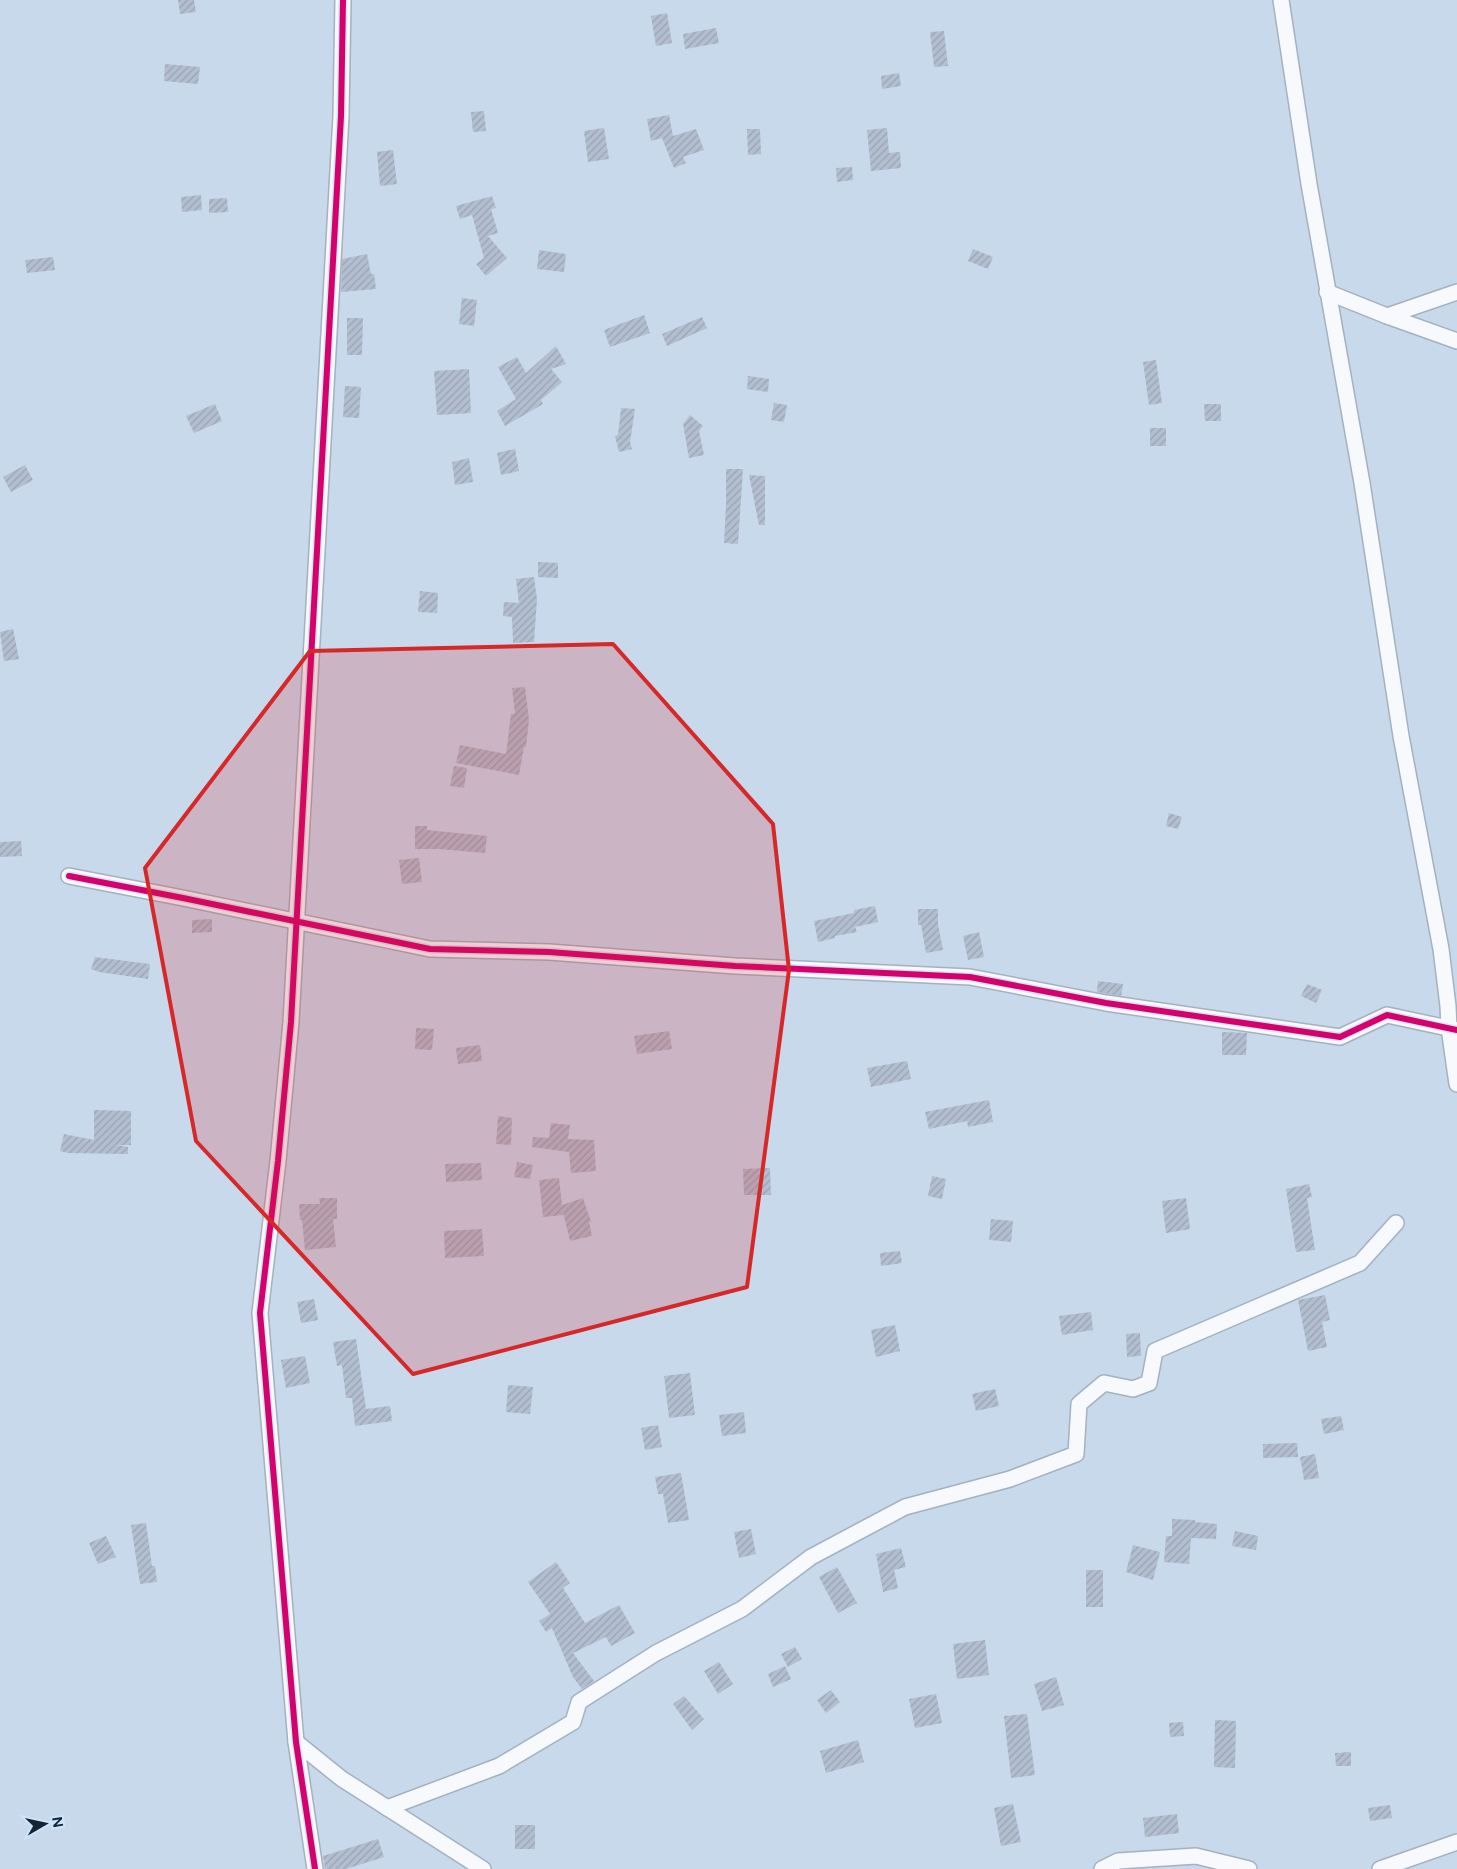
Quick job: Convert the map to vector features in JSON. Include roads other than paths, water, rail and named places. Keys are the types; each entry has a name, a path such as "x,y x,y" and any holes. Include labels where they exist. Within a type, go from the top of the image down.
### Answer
{"street":[{"path":"315,1869 296,1742 260,1313 291,1031 341,116 343,0"},
{"path":"1281,0 1327,292 1362,483 1402,736 1441,949 1448,1006 1453,1029 1457,1084"},
{"path":"1327,292 1457,341"},
{"path":"1387,316 1457,292"},
{"path":"69,876 430,949 549,952 735,966 970,977 1106,1003 1340,1037 1387,1015 1453,1029"},
{"path":"387,1808 499,1766 572,1722 579,1702 641,1662 742,1609 812,1557 905,1507 1010,1479 1076,1454 1079,1404 1104,1383 1133,1389 1149,1383 1155,1351 1360,1263 1396,1223"},
{"path":"296,1742 342,1778 483,1869"},
{"path":"1380,1869 1457,1842"},
{"path":"1102,1869 1118,1861 1196,1856 1249,1869"}]}
